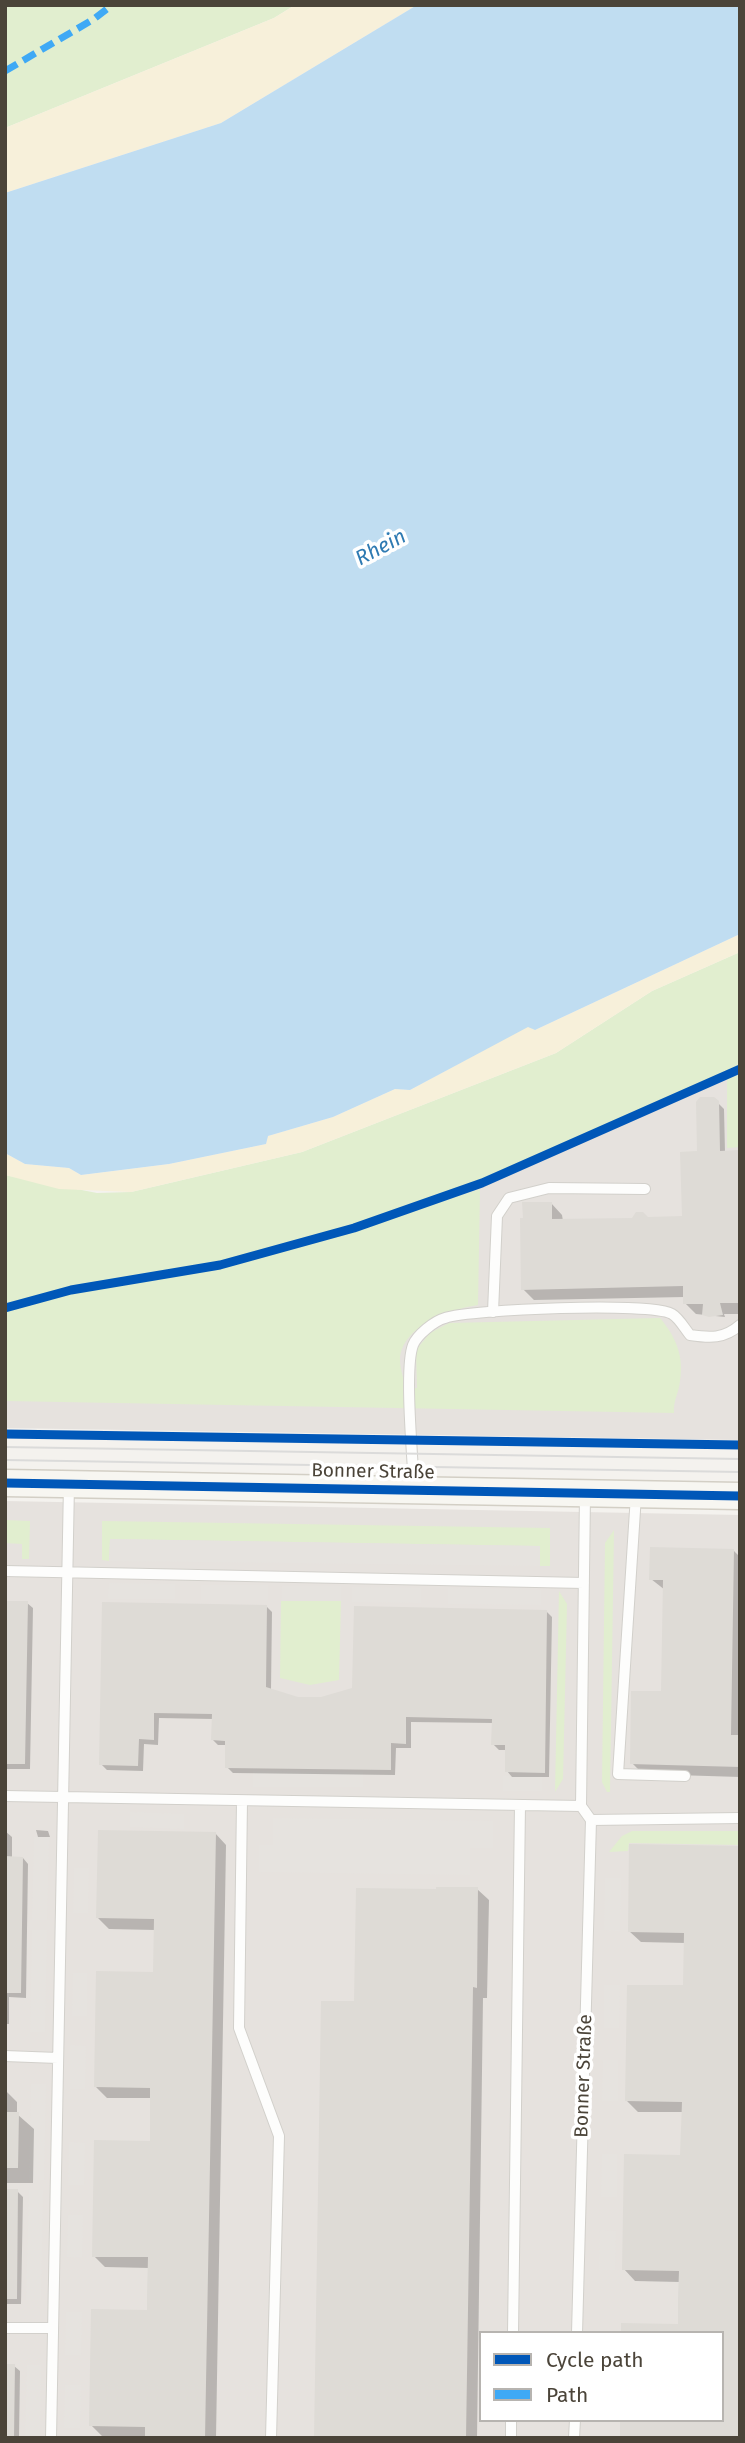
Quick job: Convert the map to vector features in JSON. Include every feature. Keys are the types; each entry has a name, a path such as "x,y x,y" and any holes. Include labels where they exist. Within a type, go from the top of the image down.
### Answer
{"main road":[{"name":"Bonner Straße","path":"5,1483 740,1496"}],"lane":[{"path":"493,1312 497,1216 509,1198 549,1188 645,1189"},
{"path":"415,1489 410,1366 413,1343 434,1323 446,1317 493,1312 646,1308 673,1315 690,1335 710,1338 729,1335 740,1325"},
{"path":"51,2438 69,1484"},
{"path":"636,1494 618,1774 685,1776"},
{"path":"585,1495 581,1806 592,1820 740,1818"},
{"path":"5,1571 584,1583"},
{"path":"5,1796 581,1806"},
{"path":"242,1801 239,2028 279,2136 271,2438"},
{"path":"513,2331 520,1805"},
{"name":"Bonner Straße","path":"577,2331 592,1820"},
{"path":"5,2056 58,2058"},
{"path":"5,2328 53,2328"}],"shaded area":[{"path":"740,1072 740,1440 5,1428 5,1311 72,1292 224,1266 356,1229 477,1186"},
{"path":"5,1501 740,1515 740,2438 5,2438"},
{"path":"110,1539 540,1546 540,1566 109,1561"},
{"path":"109,1583 175,1584 175,1599 108,1599"},
{"path":"201,1585 268,1585 268,1600 201,1600"},
{"path":"282,1586 341,1586 341,1601 281,1601"},
{"path":"352,1587 421,1588 421,1603 352,1602"},
{"path":"448,1588 541,1590 541,1605 448,1604"},
{"path":"253,1771 363,1772 363,1787 253,1787"},
{"path":"503,1776 542,1776 542,1791 503,1791"},
{"path":"130,1812 184,1814 184,1829 130,1827"},
{"path":"273,1818 493,1821 493,1848 470,1848 470,1875 259,1872 259,1845 273,1845"},
{"path":"34,1836 49,1837 47,1920 32,1920"},
{"path":"74,1868 89,1868 88,1913 73,1913"},
{"path":"605,1878 621,1878 620,1931 604,1930"},
{"path":"32,1930 47,1930 45,2032 30,2032"},
{"path":"73,1973 87,1973 87,2016 72,2016"},
{"path":"604,1985 620,1985 619,2028 604,2028"},
{"path":"70,2045 86,2046 85,2089 70,2089"},
{"path":"603,2060 618,2060 618,2101 602,2101"},
{"path":"31,2084 46,2084 44,2180 29,2180"},
{"path":"69,2142 85,2143 84,2185 68,2185"},
{"path":"602,2154 617,2154 617,2197 601,2197"},
{"path":"29,2190 43,2190 41,2300 26,2300"},
{"path":"68,2215 83,2215 82,2258 67,2257"},
{"path":"600,2230 616,2231 615,2270 599,2270"},
{"path":"66,2312 82,2312 81,2355 65,2355"},
{"path":"27,2365 41,2365 40,2438 25,2438"},
{"path":"65,2385 81,2385 80,2428 64,2428"}],"green space":[{"path":"5,5 295,5 274,18 5,128"},
{"path":"740,952 740,1067 482,1181 355,1226 225,1260 70,1288 5,1306 5,1175 97,1193 131,1192 302,1152 556,1053 652,991"},
{"path":"740,1074 740,1147 727,1148 727,1079"},
{"path":"480,1189 478,1305 455,1310 429,1321 409,1338 400,1360 405,1388 417,1388 416,1350 430,1333 449,1323 660,1318 670,1332 680,1355 681,1372 674,1413 5,1401 5,1312 71,1294 222,1267 314,1243"},
{"path":"5,1520 30,1521 29,1559 22,1559 22,1544 5,1543"},
{"path":"102,1521 550,1528 550,1566 540,1566 539,1546 110,1539 109,1561 102,1560"},
{"path":"614,1530 610,1792 607,1792 602,1782 605,1543"},
{"path":"559,1591 567,1604 563,1779 555,1792"},
{"path":"281,1601 341,1601 339,1680 310,1685 280,1678"},
{"path":"632,1831 740,1831 740,1845 629,1843 628,1851 609,1852 622,1836"}],"sand":[{"path":"295,5 417,5 221,123 5,193 5,128 274,18"},
{"path":"740,934 740,952 652,991 556,1053 302,1152 131,1192 59,1189 5,1175 5,1153 25,1164 69,1168 81,1175 169,1164 266,1144 268,1136 333,1117 395,1089 410,1090 528,1026 535,1030"}],"water":[{"name":"Rhein","path":"417,5 740,5 740,934 535,1030 528,1027 410,1090 395,1089 333,1117 268,1136 266,1144 169,1164 81,1175 69,1168 25,1164 5,1153 5,193 221,123"}],"building":[{"path":"700,1097 714,1097 719,1101 720,1151 738,1150 740,1303 720,1303 723,1315 709,1317 702,1315 703,1304 683,1304 683,1286 521,1290 522,1202 552,1202 552,1219 632,1218 636,1212 643,1212 648,1217 682,1216 680,1152 697,1151 696,1102"},
{"path":"650,1547 734,1549 731,1735 740,1735 740,1767 630,1764 631,1691 661,1691 663,1580 649,1580"},
{"path":"5,1601 28,1601 25,1764 5,1764"},
{"path":"102,1602 267,1605 266,1687 298,1697 321,1697 352,1688 354,1606 547,1610 545,1773 505,1772 505,1745 491,1745 492,1719 406,1717 406,1744 391,1743 391,1770 225,1768 225,1741 211,1740 212,1714 154,1713 154,1740 139,1739 138,1766 99,1765"},
{"path":"98,1830 216,1832 205,2438 145,2438 145,2427 89,2426 91,2309 147,2310 148,2257 92,2257 94,2140 150,2141 150,2088 94,2087 96,1971 153,1972 154,1919 96,1918"},
{"path":"629,1844 740,1846 740,2438 620,2438 620,2422 724,2422 724,2331 621,2331 621,2323 678,2324 679,2271 622,2270 624,2154 680,2155 682,2102 625,2101 627,1985 683,1985 684,1933 628,1932"},
{"path":"5,1856 23,1857 21,1993 5,1993"},
{"path":"478,1887 477,1988 473,1987 466,2438 314,2438 321,2001 354,2001 356,1888"},
{"path":"5,2112 19,2112 18,2168 5,2168"},
{"path":"5,2189 18,2189 17,2299 5,2299"},
{"path":"5,2364 15,2364 14,2438 5,2438"}],"tram line":[{"path":"5,1447 740,1459"},
{"path":"5,1460 740,1472"}],"marked path":[{"path":"5,71 94,19 112,5"}],"cycle path":[{"path":"5,1308 71,1290 220,1265 354,1228 482,1183 740,1069"},
{"path":"5,1434 740,1445"},
{"path":"5,1483 740,1496"}]}
